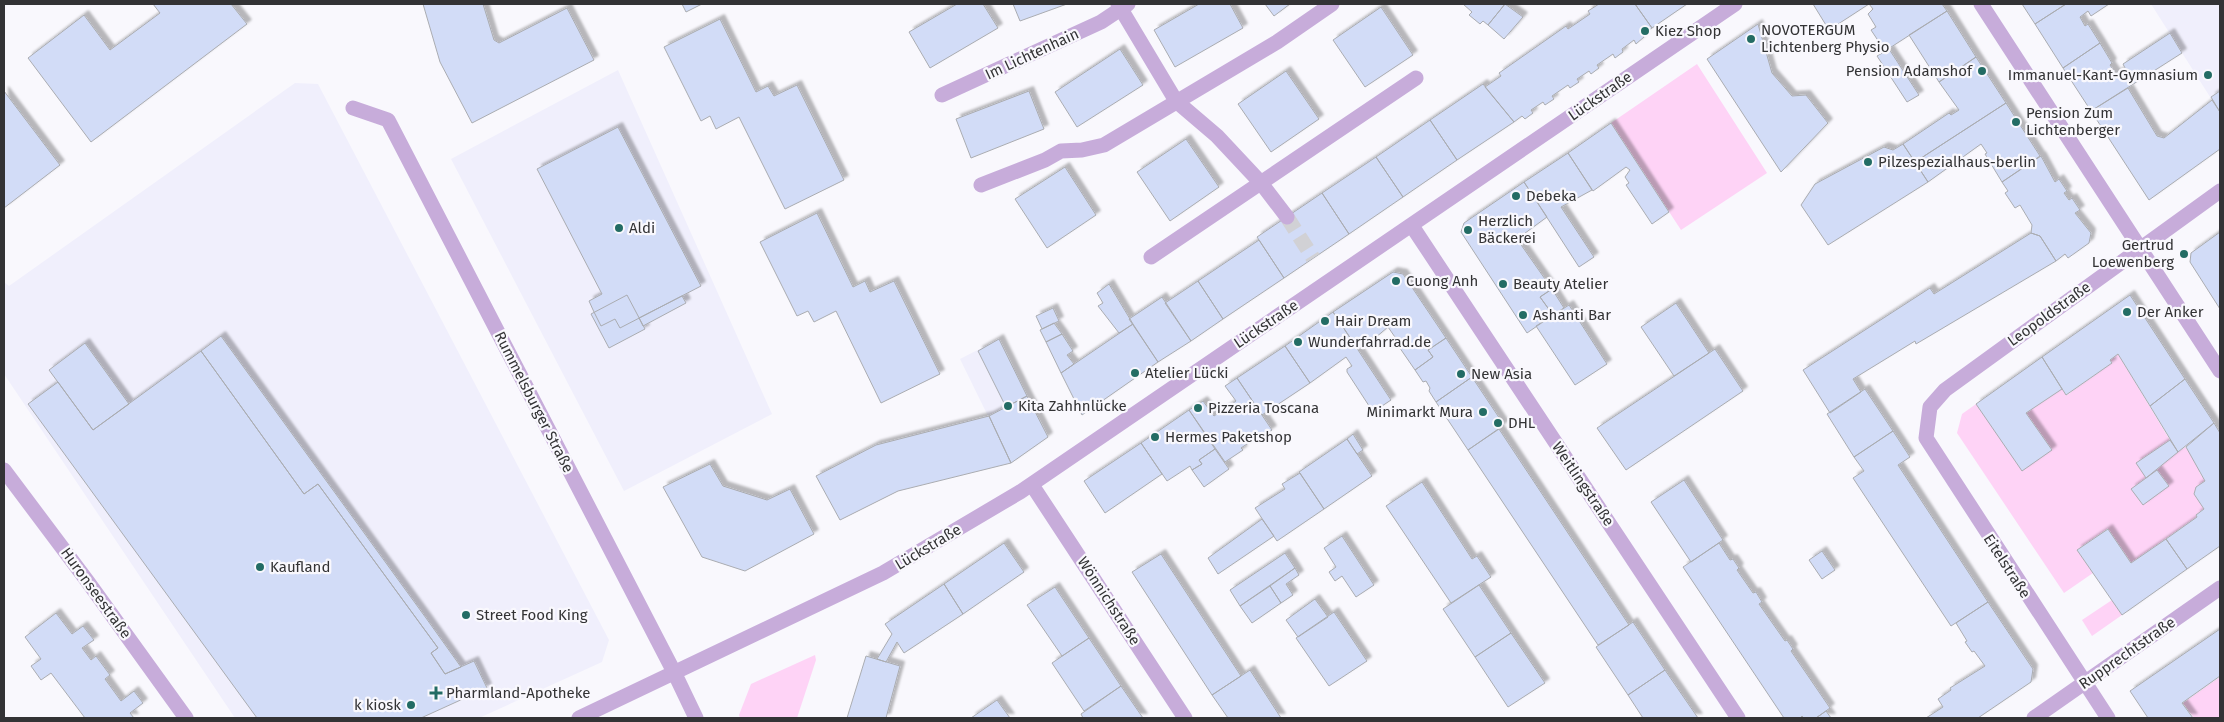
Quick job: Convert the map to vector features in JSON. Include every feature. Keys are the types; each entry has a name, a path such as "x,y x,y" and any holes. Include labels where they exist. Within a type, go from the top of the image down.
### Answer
{"street":[{"path":"981,185 1044,160 1061,151 1082,150 1104,145 1277,42 1332,4"},
{"name":"Lückstraße","path":"580,718 883,574 1032,485 1735,4"},
{"path":"1980,4 2220,371"},
{"name":"Im Lichtenhain","path":"942,95 1101,22 1122,5 1176,101 1217,136 1261,182 1287,217"},
{"path":"1151,257 1416,78"},
{"name":"Rummelsburger Straße","path":"353,108 388,120 674,672 696,718"},
{"name":"Leopoldstraße","path":"1930,406 1944,390 2220,191"},
{"name":"Weitlingstraße","path":"1412,226 1738,718"},
{"name":"Eitelstraße","path":"1930,406 1926,438 2083,683 2108,718"},
{"name":"Huronseestraße","path":"4,470 186,718"},
{"name":"Wönnichstraße","path":"1032,485 1185,718"},
{"name":"Rupprechtstraße","path":"2034,718 2220,588"}],"shaded area":[{"name":"Immanuel-Kant-Gymnasium","path":"2151,4 2220,4 2220,112 2212,100"},
{"path":"1697,64 1767,173 1681,230 1611,123"},
{"path":"618,70 772,414 624,491 451,159"},
{"path":"295,83 318,84 609,640 602,662 479,718 235,718 4,374 4,282 9,286"},
{"name":"Kita Zahhnlücke","path":"999,339 1048,437 1011,463 960,359"},
{"path":"2118,354 2177,452 2186,447 2201,470 2199,472 2205,481 2196,487 2194,494 2204,509 2196,515 2197,517 2131,563 2107,529 2077,550 2093,573 2064,593 1957,433 1962,414 1976,404 2022,470 2051,450 2026,413 2062,389 2067,395 2112,363 2110,360"},
{"path":"2112,600 2122,615 2092,636 2082,620"},
{"path":"815,655 816,660 797,718 740,718 739,715 751,684"},
{"path":"2220,677 2220,718 2194,718 2183,703"}],"building":[{"path":"153,4 231,4 247,24 91,142 28,58 84,15 110,50 160,13"},
{"path":"423,4 483,4 494,40 499,43 567,8 594,60 472,123 440,62"},
{"path":"682,4 702,4 686,12"},
{"path":"957,4 983,4 998,28 930,68 909,32"},
{"path":"1013,4 1067,4 1020,21"},
{"path":"1199,4 1230,4 1243,28 1175,67 1154,30"},
{"path":"1265,4 1290,4 1274,16"},
{"path":"1463,4 1505,4 1488,25 1483,21 1480,24 1469,15 1472,12"},
{"path":"1505,4 1523,17 1504,39 1488,25"},
{"path":"1599,4 1635,4 1652,28 1636,44 1634,40 1622,49 1623,52 1615,58 1613,54 1597,65 1599,68 1591,74 1589,71 1577,79 1579,82 1570,88 1568,85 1552,96 1554,99 1545,105 1543,102 1531,110 1533,113 1525,119 1522,116 1514,122 1485,87 1501,76 1499,73 1566,26 1568,29 1590,14 1588,11"},
{"path":"1635,4 1687,4 1652,28"},
{"path":"1813,4 1869,4 1829,30"},
{"path":"1869,4 1942,4 1947,11 1885,51 1871,30 1876,27 1868,14 1873,9"},
{"path":"2022,4 2066,4 2035,24"},
{"path":"2066,4 2109,4 2091,16 2088,11 2080,17 2085,26 2088,24 2100,43 2063,68 2035,24"},
{"path":"1381,7 1413,55 1365,87 1333,40"},
{"path":"1947,11 1976,57 1939,82 1909,35"},
{"path":"720,19 756,92 768,86 774,96 797,85 844,180 785,209 739,117 716,129 710,116 701,121 664,47"},
{"path":"1758,24 1772,73 1792,96 1806,95 1828,123 1781,172 1707,59"},
{"path":"2170,33 2182,53 2091,111 2063,68 2100,43 2116,74 2125,68 2123,64"},
{"path":"1120,49 1143,85 1077,127 1055,92"},
{"path":"1889,49 1919,95 1907,102 1877,56"},
{"path":"1976,57 2006,103 1915,162 1903,144 1949,113 1951,115 1959,110 1939,82"},
{"path":"1286,71 1319,119 1271,152 1238,104"},
{"path":"1483,84 1514,122 1457,160 1430,120"},
{"path":"2128,88 2157,136 2164,138 2212,100 2220,112 2220,149 2149,200 2091,111"},
{"path":"4,91 60,165 4,208"},
{"path":"1029,91 1044,129 971,158 956,119"},
{"path":"2220,91 2220,112 2211,97"},
{"path":"2006,103 2040,156 2002,182 1981,144 1928,182 1915,162"},
{"path":"1430,120 1457,160 1403,197 1376,157"},
{"path":"1611,123 1669,212 1652,224 1626,185 1629,183 1625,177 1630,170 1626,167 1593,191 1568,153"},
{"name":"Aldi","path":"618,127 701,286 620,328 615,319 601,326 589,301 602,294 537,169"},
{"path":"1186,139 1219,187 1170,221 1137,172"},
{"path":"1903,144 1928,182 1828,245 1801,205 1815,184 1884,147 1893,150"},
{"path":"1568,153 1592,190 1561,207 1594,257 1579,267 1524,182"},
{"path":"2041,156 2055,182 2059,179 2067,191 2064,193 2069,200 2072,198 2080,210 2075,213 2091,233 2089,243 2068,258 2065,254 2056,261 2040,236 2031,233 2032,225 2020,205 2015,208 2005,193 2008,191 2002,182"},
{"path":"1376,157 1403,197 1349,234 1322,193"},
{"path":"1065,167 1096,215 1047,248 1015,199"},
{"path":"1524,182 1547,217 1517,239 1552,289 1540,297 1553,315 1527,333 1461,232 1464,223"},
{"path":"1322,193 1349,234 1284,278 1257,237"},
{"path":"817,213 853,287 865,281 870,292 894,281 940,374 881,403 836,311 814,322 808,311 797,316 760,242"},
{"path":"2220,232 2220,309 2190,262 2191,253"},
{"path":"2031,233 2040,236 2056,261 1916,344 1915,341 1853,379 1861,392 1830,413 1803,370 1930,288 1934,294"},
{"path":"1259,240 1284,278 1223,319 1198,281"},
{"path":"1393,272 1403,274 1446,338 1428,350 1433,357 1415,370 1395,341 1397,340 1388,327 1375,338 1373,337 1357,348 1333,312"},
{"path":"1198,281 1223,319 1191,341 1165,303"},
{"path":"1109,284 1133,324 1119,333 1098,306 1103,303 1097,293"},
{"path":"1552,289 1564,308 1553,315 1540,297"},
{"path":"627,295 645,329 609,348 591,314"},
{"path":"2130,295 2185,379 2150,406 2118,354 2110,360 2112,363 2066,395 2042,357"},
{"path":"682,296 686,303 643,326 639,318"},
{"path":"1162,297 1191,341 1158,362 1129,319"},
{"path":"1676,303 1709,353 1674,376 1641,327"},
{"path":"1569,305 1607,364 1575,385 1536,326"},
{"path":"1053,308 1059,321 1042,329 1036,316"},
{"path":"1333,312 1391,400 1373,412 1347,372 1347,369 1352,366 1346,357 1310,383 1285,346"},
{"path":"1054,323 1062,334 1046,342 1040,330"},
{"path":"1133,324 1158,362 1082,415 1061,373"},
{"path":"1062,334 1073,351 1067,355 1074,364 1061,373 1046,342"},
{"path":"221,336 461,667 445,674 431,653 438,648 318,484 304,494 201,351"},
{"path":"1446,338 1472,377 1436,402 1429,391 1430,388 1426,381 1423,382 1415,370 1433,357 1428,350"},
{"path":"999,339 1027,396 1006,407 978,351"},
{"path":"85,343 129,404 93,430 49,370"},
{"path":"1285,346 1310,383 1262,415 1237,378"},
{"path":"1715,349 1743,391 1626,470 1597,428"},
{"path":"201,351 304,494 318,484 438,648 431,653 445,674 474,661 487,688 421,718 257,718 28,404 58,382 93,430"},
{"path":"2042,357 2062,389 2026,413 2052,450 2022,471 1976,404"},
{"path":"1472,377 1504,425 1468,450 1436,402"},
{"path":"1237,378 1272,430 1241,448 1243,450 1225,462 1189,410 1203,401 1214,416 1236,401 1225,386"},
{"path":"2185,379 2214,423 2178,452 2150,406"},
{"path":"1865,389 1893,431 1854,457 1827,414"},
{"path":"1027,396 1048,437 1011,463 989,416"},
{"path":"1189,410 1215,449 1199,460 1202,464 1192,470 1190,466 1167,481 1141,443"},
{"path":"989,416 1011,463 898,491 840,520 816,476 876,445"},
{"path":"2214,423 2220,433 2220,546 2187,569 2166,539 2197,517 2196,515 2204,509 2194,494 2196,487 2205,481 2186,447"},
{"path":"1499,429 1629,625 1598,645 1468,450"},
{"path":"1893,431 1910,457 1898,465 1988,602 1951,626 1853,478 1864,471 1854,457"},
{"path":"1353,434 1363,450 1357,454 1347,439"},
{"path":"1347,439 1372,476 1324,509 1299,472"},
{"path":"2170,440 2178,452 2146,478 2136,463"},
{"path":"1141,443 1162,474 1105,513 1084,481"},
{"path":"1215,449 1229,469 1204,487 1192,470 1202,464 1199,460"},
{"path":"710,464 723,486 767,500 790,489 814,534 745,571 702,557 663,487"},
{"path":"2157,470 2169,486 2143,505 2131,489"},
{"path":"1300,473 1324,509 1277,541 1255,508 1285,489 1282,484"},
{"path":"1684,480 1723,540 1691,562 1651,502"},
{"path":"1422,482 1472,559 1477,556 1491,577 1451,603 1386,506"},
{"path":"1262,519 1274,536 1218,574 1208,558"},
{"path":"2108,529 2131,563 2166,539 2187,569 2122,615 2077,550"},
{"path":"1342,536 1374,585 1356,597 1342,576 1335,581 1329,572 1336,567 1324,548"},
{"path":"1004,543 1024,572 963,614 944,584"},
{"path":"1719,543 1730,560 1733,559 1739,568 1737,570 1753,593 1756,592 1762,602 1759,604 1785,641 1787,640 1793,649 1791,651 1830,708 1816,718 1804,718 1802,716 1800,718 1784,718 1683,567"},
{"path":"1822,551 1835,570 1822,579 1809,560"},
{"path":"1285,553 1295,568 1240,606 1230,590"},
{"path":"1161,554 1241,676 1212,695 1132,572"},
{"path":"1295,568 1299,575 1286,584 1293,595 1281,603 1270,586"},
{"path":"944,584 963,614 904,653 897,642 886,662 877,659 892,634 885,624"},
{"path":"1479,585 1511,633 1475,657 1443,609"},
{"path":"1270,586 1281,603 1252,623 1240,606"},
{"path":"1055,587 1089,638 1062,656 1027,605"},
{"path":"1315,599 1328,617 1298,637 1286,620"},
{"path":"1988,602 2033,669 2031,682 1978,718 1926,718 1943,707 1938,699 1951,690 1950,688 1985,666 1965,642 1967,641 1956,623"},
{"path":"1334,612 1367,661 1329,686 1296,638"},
{"path":"56,613 72,634 83,626 94,640 82,648 91,660 96,656 110,675 105,679 121,701 134,691 143,703 130,713 134,718 85,718 51,673 41,680 31,666 41,659 25,637"},
{"path":"1633,622 1665,670 1628,695 1596,647"},
{"path":"2220,629 2220,676 2182,703 2193,718 2148,718 2130,691"},
{"path":"1511,633 1545,683 1508,707 1475,657"},
{"path":"1089,638 1121,686 1084,711 1052,663"},
{"path":"866,656 900,666 886,718 847,718"},
{"path":"1250,670 1281,718 1228,718 1212,695"},
{"path":"1665,670 1698,718 1643,718 1628,695"},
{"path":"1121,686 1143,718 1083,718 1081,714"},
{"path":"997,700 1010,718 971,718"},
{"path":"1826,711 1831,718 1816,718"}],"tunnel":[{"path":"1287,217 1313,258"}],"place":[{"name":"Kiez Shop","path":"1645,31"},
{"name":"NOVOTERGUM Lichtenberg Physio","path":"1751,39"},
{"name":"Pension Adamshof","path":"1982,71"},
{"name":"Immanuel-Kant-Gymnasium","path":"2208,75"},
{"name":"Pension Zum Lichtenberger","path":"2016,122"},
{"name":"Pilzespezialhaus-berlin","path":"1868,162"},
{"name":"Debeka","path":"1516,196"},
{"name":"Aldi","path":"619,228"},
{"name":"Herzlich Bäckerei","path":"1468,230"},
{"name":"Gertrud Loewenberg","path":"2184,254"},
{"name":"Cuong Anh","path":"1396,281"},
{"name":"Beauty Atelier","path":"1503,284"},
{"name":"Der Anker","path":"2127,312"},
{"name":"Ashanti Bar","path":"1523,315"},
{"name":"Hair Dream","path":"1325,321"},
{"name":"Wunderfahrrad.de","path":"1298,342"},
{"name":"Atelier Lücki","path":"1135,373"},
{"name":"New Asia","path":"1461,374"},
{"name":"Kita Zahhnlücke","path":"1008,406"},
{"name":"Pizzeria Toscana","path":"1198,408"},
{"name":"Minimarkt Mura","path":"1483,412"},
{"name":"DHL","path":"1498,423"},
{"name":"Hermes Paketshop","path":"1155,437"},
{"name":"Kaufland","path":"260,567"},
{"name":"Street Food King","path":"466,615"},
{"name":"Pharmland-Apotheke","path":"436,693"},
{"name":"k kiosk","path":"411,705"}]}
